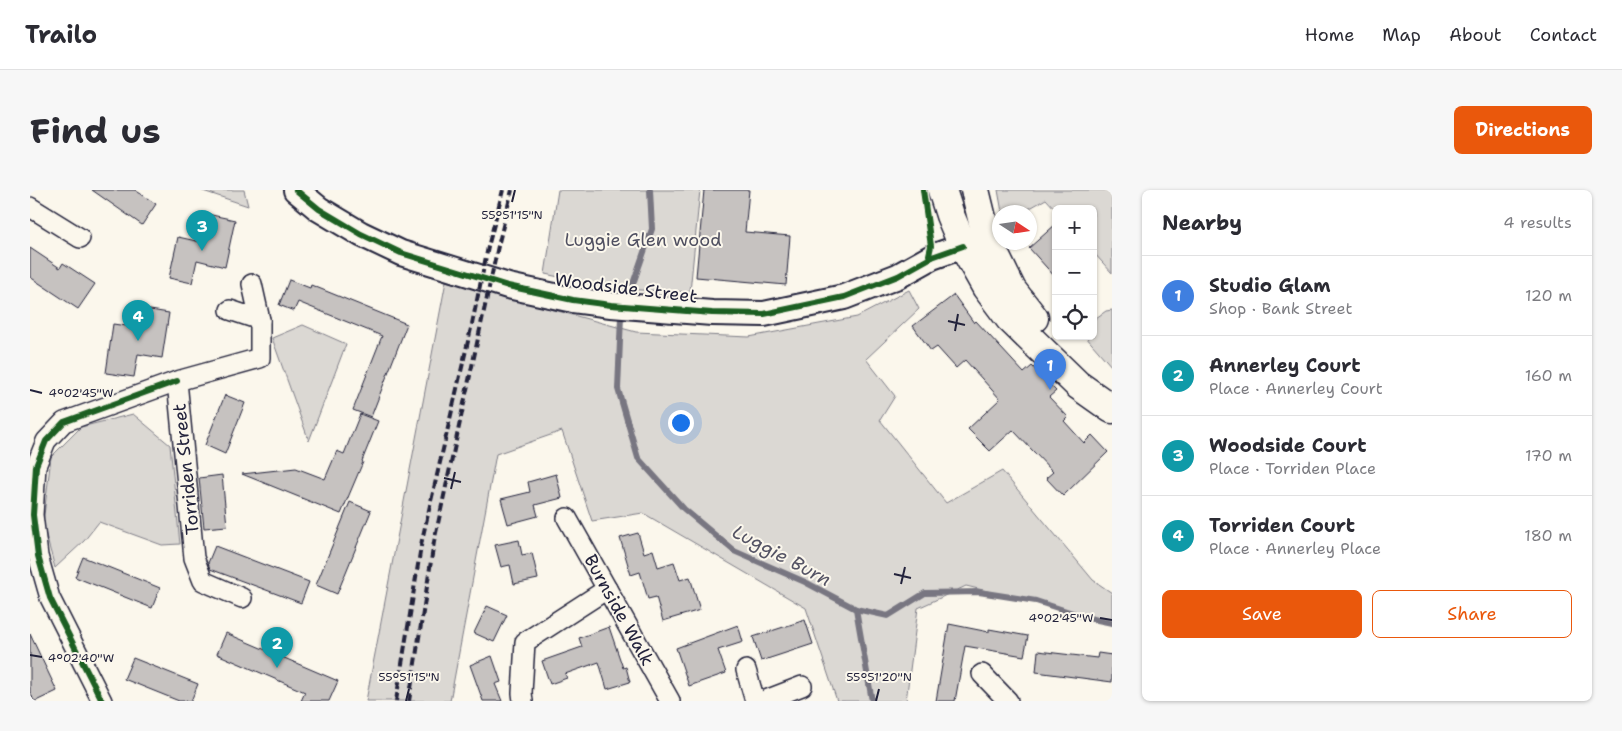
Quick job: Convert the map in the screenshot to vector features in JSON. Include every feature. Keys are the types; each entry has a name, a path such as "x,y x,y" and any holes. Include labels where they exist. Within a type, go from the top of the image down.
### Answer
{"main road":[{"path":"942,190 950,215 975,243 1048,336 1112,408"},
{"path":"975,190 975,243"}],"street":[{"name":"Woodside Street","path":"296,190 320,209 361,234 401,253 508,286 573,300 675,310 764,314 835,299 898,276 932,257 975,243"},
{"path":"30,207 80,238"},
{"path":"252,284 260,320"},
{"path":"230,310 260,320"},
{"name":"Torriden Street","path":"242,598 203,581 194,558 177,381 260,358 260,320"},
{"path":"102,701 50,598 34,558 33,515 36,466 46,441 64,422 177,381"},
{"name":"Burnside Walk","path":"568,518 670,701"},
{"path":"523,701 525,642 607,589"},
{"path":"746,670 756,701"},
{"path":"982,674 1008,701"},
{"path":"763,701 802,686"}],"green space":[{"path":"200,190 244,190 248,206"},
{"name":"Luggie Glen wood","path":"558,190 700,190 690,292 615,289 545,274"},
{"path":"998,190 1112,190 1112,273 1097,256 1097,205 1052,206 1046,199 1035,205 1001,205"},
{"path":"446,281 636,332 749,337 857,317 909,290 919,309 866,359 895,396 880,420 946,503 1002,471 1093,580 1112,593 1112,622 966,586 918,608 906,701 837,701 806,608 643,513 592,521 562,431 496,454 450,701 366,701"},
{"path":"1112,310 1112,367 1088,340 1097,340 1097,317 1106,311"},
{"path":"303,325 346,344 309,441 272,338"},
{"path":"133,414 170,445 180,544 162,545 99,522 84,541 55,568 43,524 51,457 81,427"}],"building":[{"path":"92,190 135,190 156,204 142,225"},
{"path":"704,190 749,190 745,232 790,236 786,285 696,277"},
{"path":"207,214 235,220 225,267 197,260 192,283 169,278 178,237 201,242"},
{"path":"1052,228 1052,274 1031,250 1037,250 1037,241"},
{"path":"30,248 60,268 63,263 95,284 78,309 30,277"},
{"path":"289,280 310,288 311,285 407,324 371,417 353,410 382,336 298,302 294,311 279,305"},
{"path":"954,295 974,323 976,321 1024,373 1032,366 1056,391 1049,397 1068,417 1064,421 1084,443 1092,435 1108,452 1063,496 1046,478 1053,472 1013,430 990,451 968,429 1000,399 965,360 956,368 937,347 931,351 913,326"},
{"path":"144,309 169,313 162,358 138,354 134,377 106,373 113,324 141,328"},
{"path":"225,395 245,403 225,454 205,445"},
{"path":"360,414 378,421 341,514 242,474 296,468 325,479 337,451 344,454"},
{"path":"556,474 562,498 535,505 538,516 508,524 501,499 530,492 528,482"},
{"path":"222,475 227,526 204,528 199,478"},
{"path":"350,502 371,511 337,594 316,585"},
{"path":"638,533 644,553 653,550 658,567 674,562 680,580 690,577 700,610 663,621 656,597 648,599 640,572 631,575 620,538"},
{"path":"519,540 522,555 532,553 538,579 514,584 510,565 501,567 495,545"},
{"path":"215,546 309,582 301,603 210,569 208,563"},
{"path":"83,557 160,588 152,608 75,577"},
{"path":"487,606 507,615 494,642 474,633"},
{"path":"805,620 813,644 761,661 753,637"},
{"path":"949,624 989,632 989,629 1028,636 1024,656 965,646 955,701 936,701"},
{"path":"738,625 743,642 718,650 726,673 689,686 676,648"},
{"path":"609,627 623,668 626,667 630,682 607,689 599,662 565,674 567,678 550,684 542,661 582,647 579,638"},
{"path":"226,633 338,681 329,701 301,701 305,692 217,654"},
{"path":"30,634 57,691 36,701 34,701 30,692"},
{"path":"1038,651 1097,658 1098,653 1112,655 1112,682 1036,672"},
{"path":"492,656 501,682 495,684 502,701 483,701 470,665"},
{"path":"133,658 198,684 191,701 179,701 124,679"}],"waterway":[{"name":"Luggie Burn","path":"627,301 652,229 650,190"},
{"name":"Luggie Burn","path":"623,310 621,316 618,389 638,458 684,509 734,551 805,582 856,609 872,701"},
{"path":"856,609 888,616 925,593 979,592 1036,601 1088,618 1112,623"}],"railway":[{"path":"396,701 422,540 488,247 503,190"},
{"path":"409,701 434,542 498,246 512,190"}],"cycle path":[{"path":"296,190 319,209 361,234 401,253 508,286 573,300 611,305 712,313 764,314 844,297 898,276 932,257 963,246"},
{"path":"923,190 931,246 929,255 932,257"},
{"path":"102,701 50,598 38,556 33,515 36,466 46,441 64,422 177,381"}],"place":[{"name":"Woodside Court","path":"202,251"},
{"name":"Torriden Court","path":"138,341"},
{"name":"Studio Glam","path":"1050,390"},
{"name":"Annerley Court","path":"277,668"}]}
